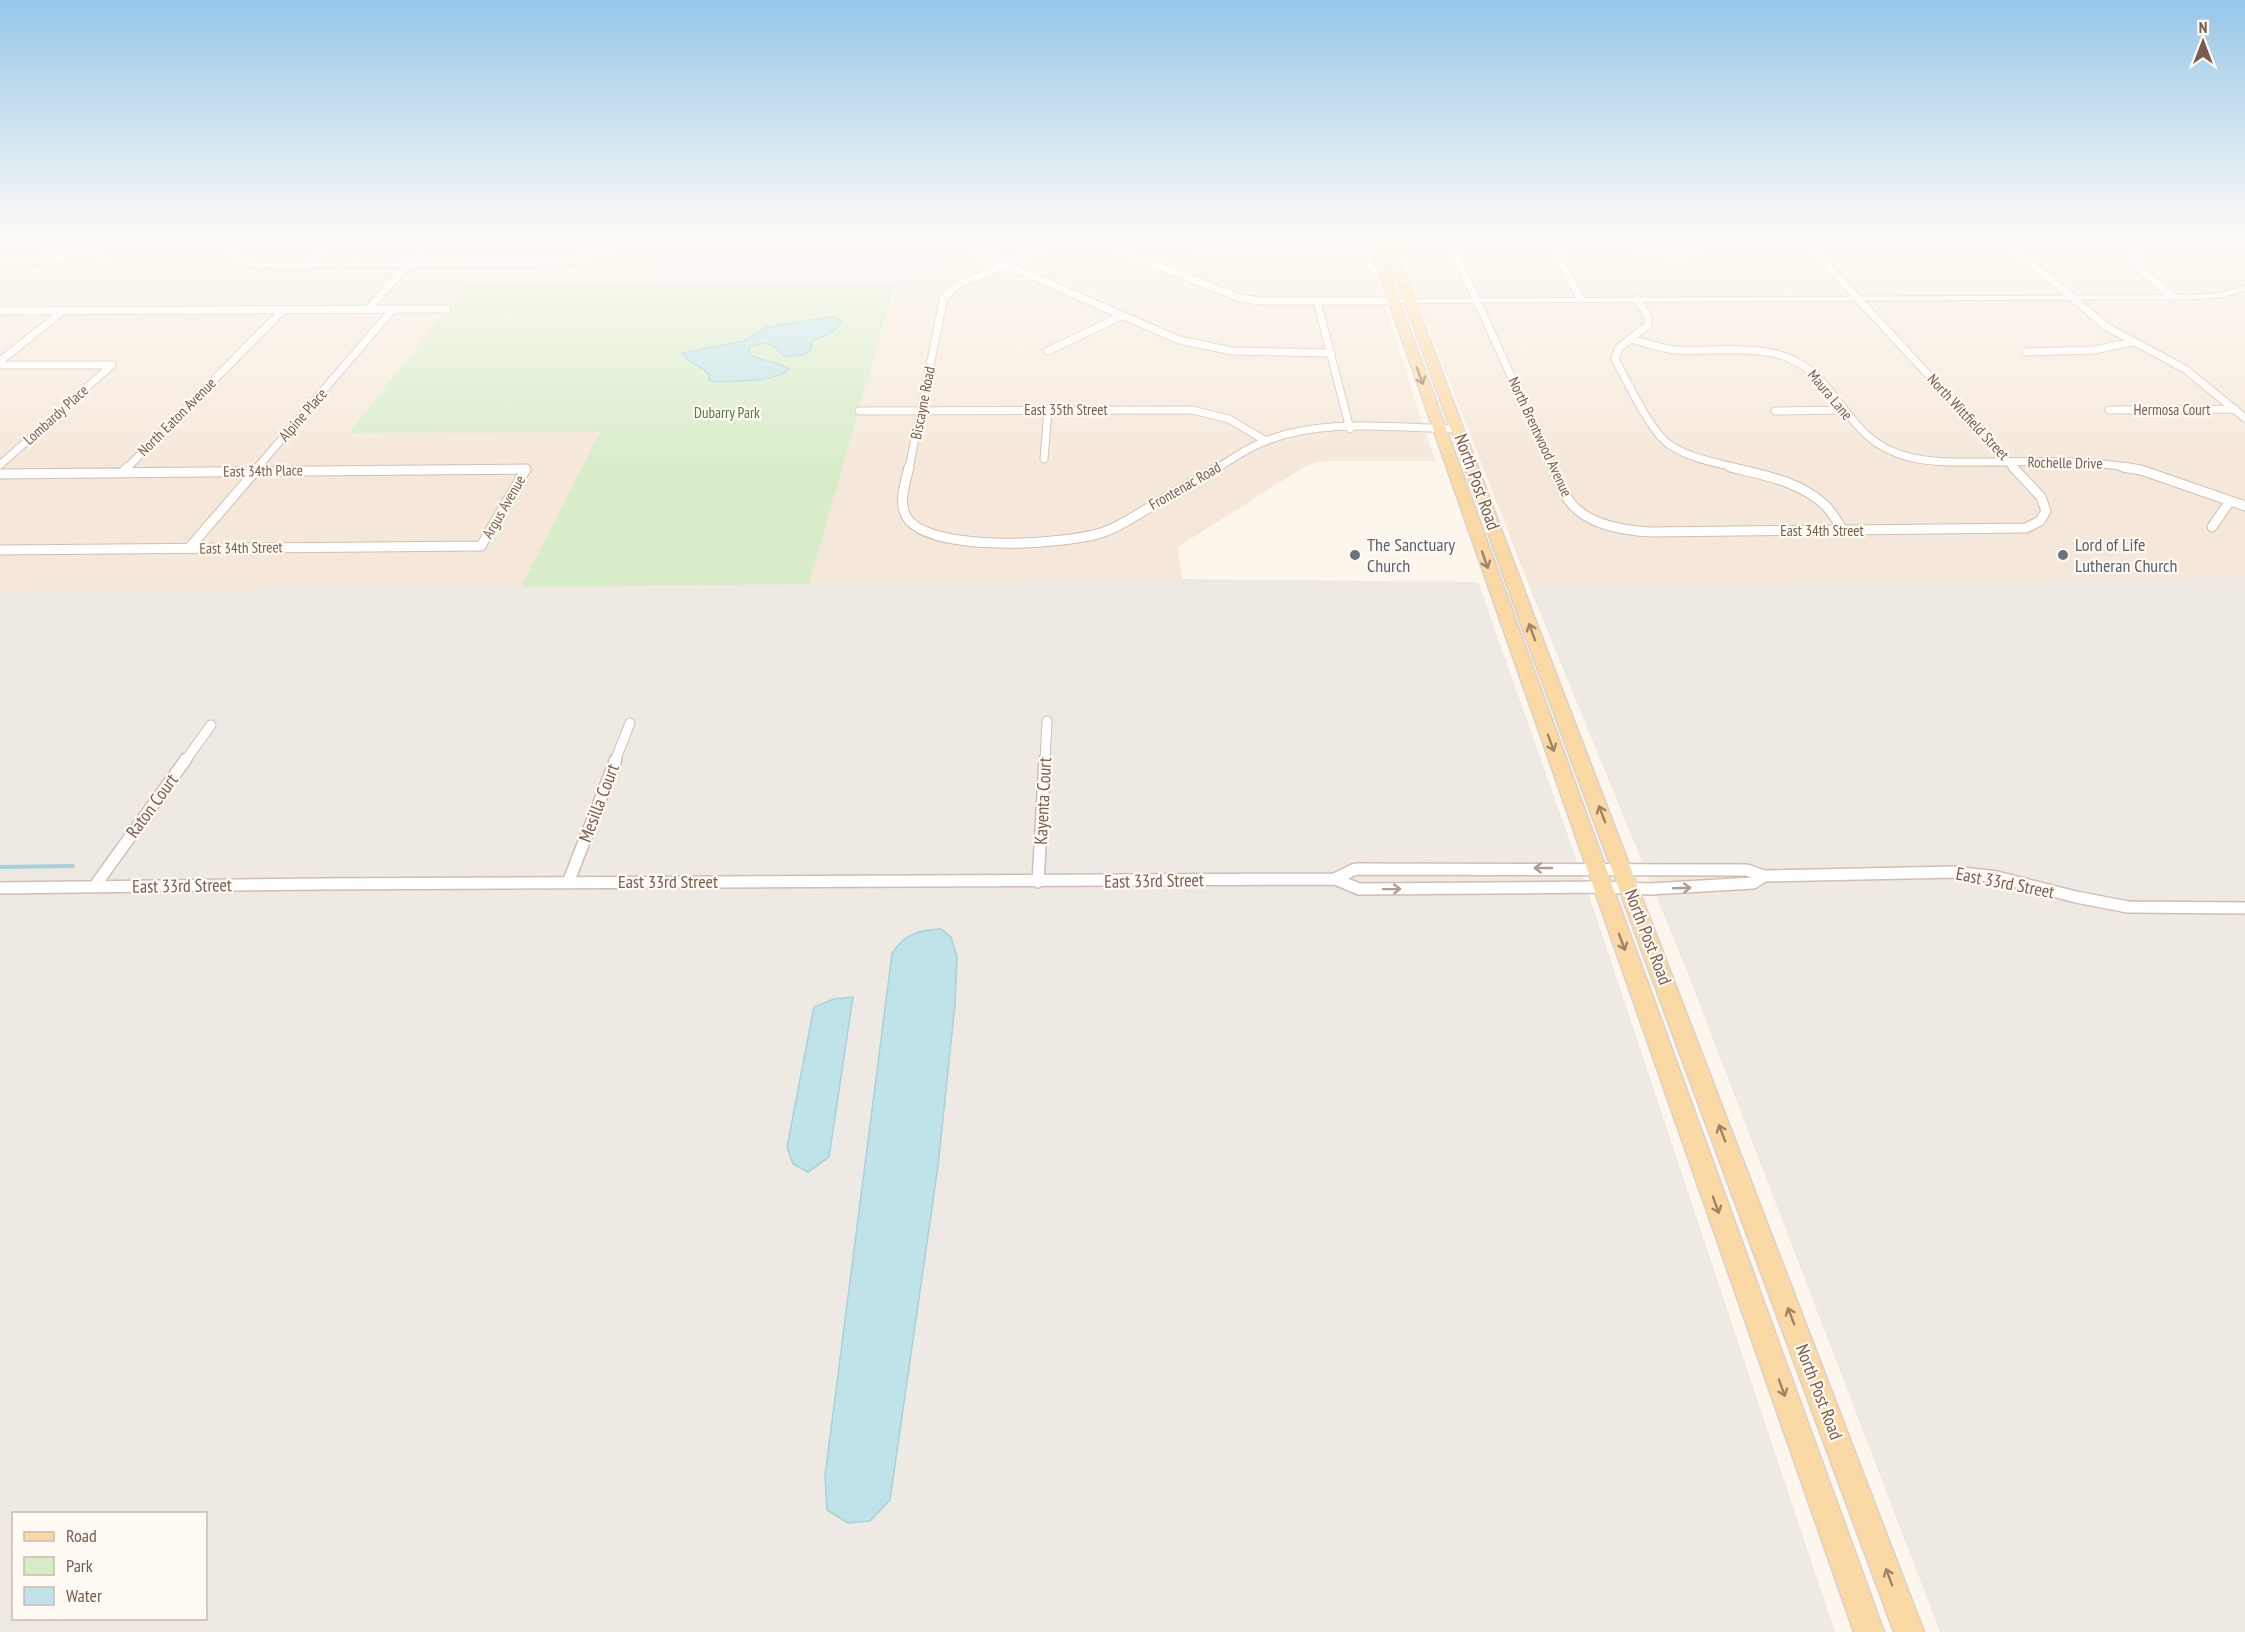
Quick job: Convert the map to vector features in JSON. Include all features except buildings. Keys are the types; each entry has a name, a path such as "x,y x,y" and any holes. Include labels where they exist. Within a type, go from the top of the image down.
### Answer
{"main road":[{"name":"North Post Road","path":"1407,318 1439,429 1869,1632"},
{"name":"North Post Road","path":"1409,318 1457,429 1909,1632"}],"street":[{"path":"0,363 54,318"},
{"name":"North Eaton Avenue","path":"122,473 275,318"},
{"name":"Alpine Place","path":"189,548 385,318"},
{"name":"Biscayne Road","path":"916,527 905,514 902,503 940,318"},
{"path":"1048,351 1116,318"},
{"path":"1126,318 1172,338 1208,348 1253,353 1331,353"},
{"path":"1322,318 1350,429"},
{"name":"North Brentwood Avenue","path":"1485,318 1566,497 1582,513 1598,522"},
{"path":"1647,318 1649,322 1646,330 1616,351 1615,359 1663,440 1690,456 1778,479 1800,488 1822,502 1844,531"},
{"name":"North Wittfield Street","path":"1878,318 2042,497 2046,507 2044,517"},
{"path":"2096,318 2132,342 2182,367 2245,418"},
{"name":"Maura Lane","path":"1632,339 1673,350 1756,351 1785,356 1812,371 1864,435 1880,446"},
{"path":"2026,352 2094,350 2132,342"},
{"name":"Lombardy Place","path":"0,363 112,364 0,465"},
{"name":"Hermosa Court","path":"2109,410 2235,409"},
{"path":"1044,459 1048,410"},
{"name":"East 35th Street","path":"859,411 1197,410 1229,419 1266,441"},
{"path":"1775,411 1844,410"},
{"name":"Frontenac Road","path":"916,527 935,536 959,541 1064,541 1088,537 1110,530 1266,441 1306,430 1457,429"},
{"name":"Rochelle Drive","path":"1880,446 1901,455 1927,461 2084,461 2120,465 2245,506"},
{"name":"East 34th Place","path":"0,474 526,469"},
{"name":"Argus Avenue","path":"481,546 526,469"},
{"path":"2212,527 2230,501"},
{"name":"East 34th Street","path":"1598,522 1644,532 2009,531 2030,527 2044,517"},
{"name":"East 34th Street","path":"0,550 481,546"},
{"name":"Kayenta Court","path":"1038,882 1047,721"},
{"name":"Mesilla Court","path":"568,883 630,723"},
{"name":"Raton Court","path":"94,887 211,725"},
{"name":"East 33rd Street","path":"1335,879 1354,869 1626,879 1705,887 1753,883 1764,876"},
{"name":"East 33rd Street","path":"0,888 1335,879 1359,889 1599,878 1626,879 1747,870 1764,876 1954,872 1997,878 2128,907 2245,908"}],"shaded area":[{"path":"0,318 440,318 348,432 601,432 521,587 0,591"},
{"path":"884,318 1389,318 1435,461 1329,461 1316,462 1304,467 1178,547 1182,579 809,584"},
{"path":"1425,318 2245,318 2245,578 1530,588"},
{"path":"2245,578 2245,1632 1940,1632 1688,974 1530,588"},
{"path":"1182,579 1478,582 1591,901 1835,1632 0,1632 0,591"}],"green space":[{"name":"Dubarry Park","path":"440,318 885,318 809,584 521,587 600,432 348,433"}],"water":[{"path":"824,318 842,320 833,331 812,341 811,350 805,354 785,357 773,346 765,343 749,348 749,353 754,356 789,369 765,379 716,382 708,379 710,375 682,353 744,341 767,327"},
{"path":"941,929 951,937 957,957 955,1004 938,1166 890,1500 870,1521 848,1523 827,1510 825,1476 892,954 901,942 912,934"},
{"path":"853,997 829,1157 808,1172 793,1164 787,1147 814,1007 834,999"}],"waterway":[{"path":"0,867 73,866"}],"place":[{"name":"The Sanctuary Church","path":"1355,555"},
{"name":"Lord of Life Lutheran Church","path":"2063,555"}]}
